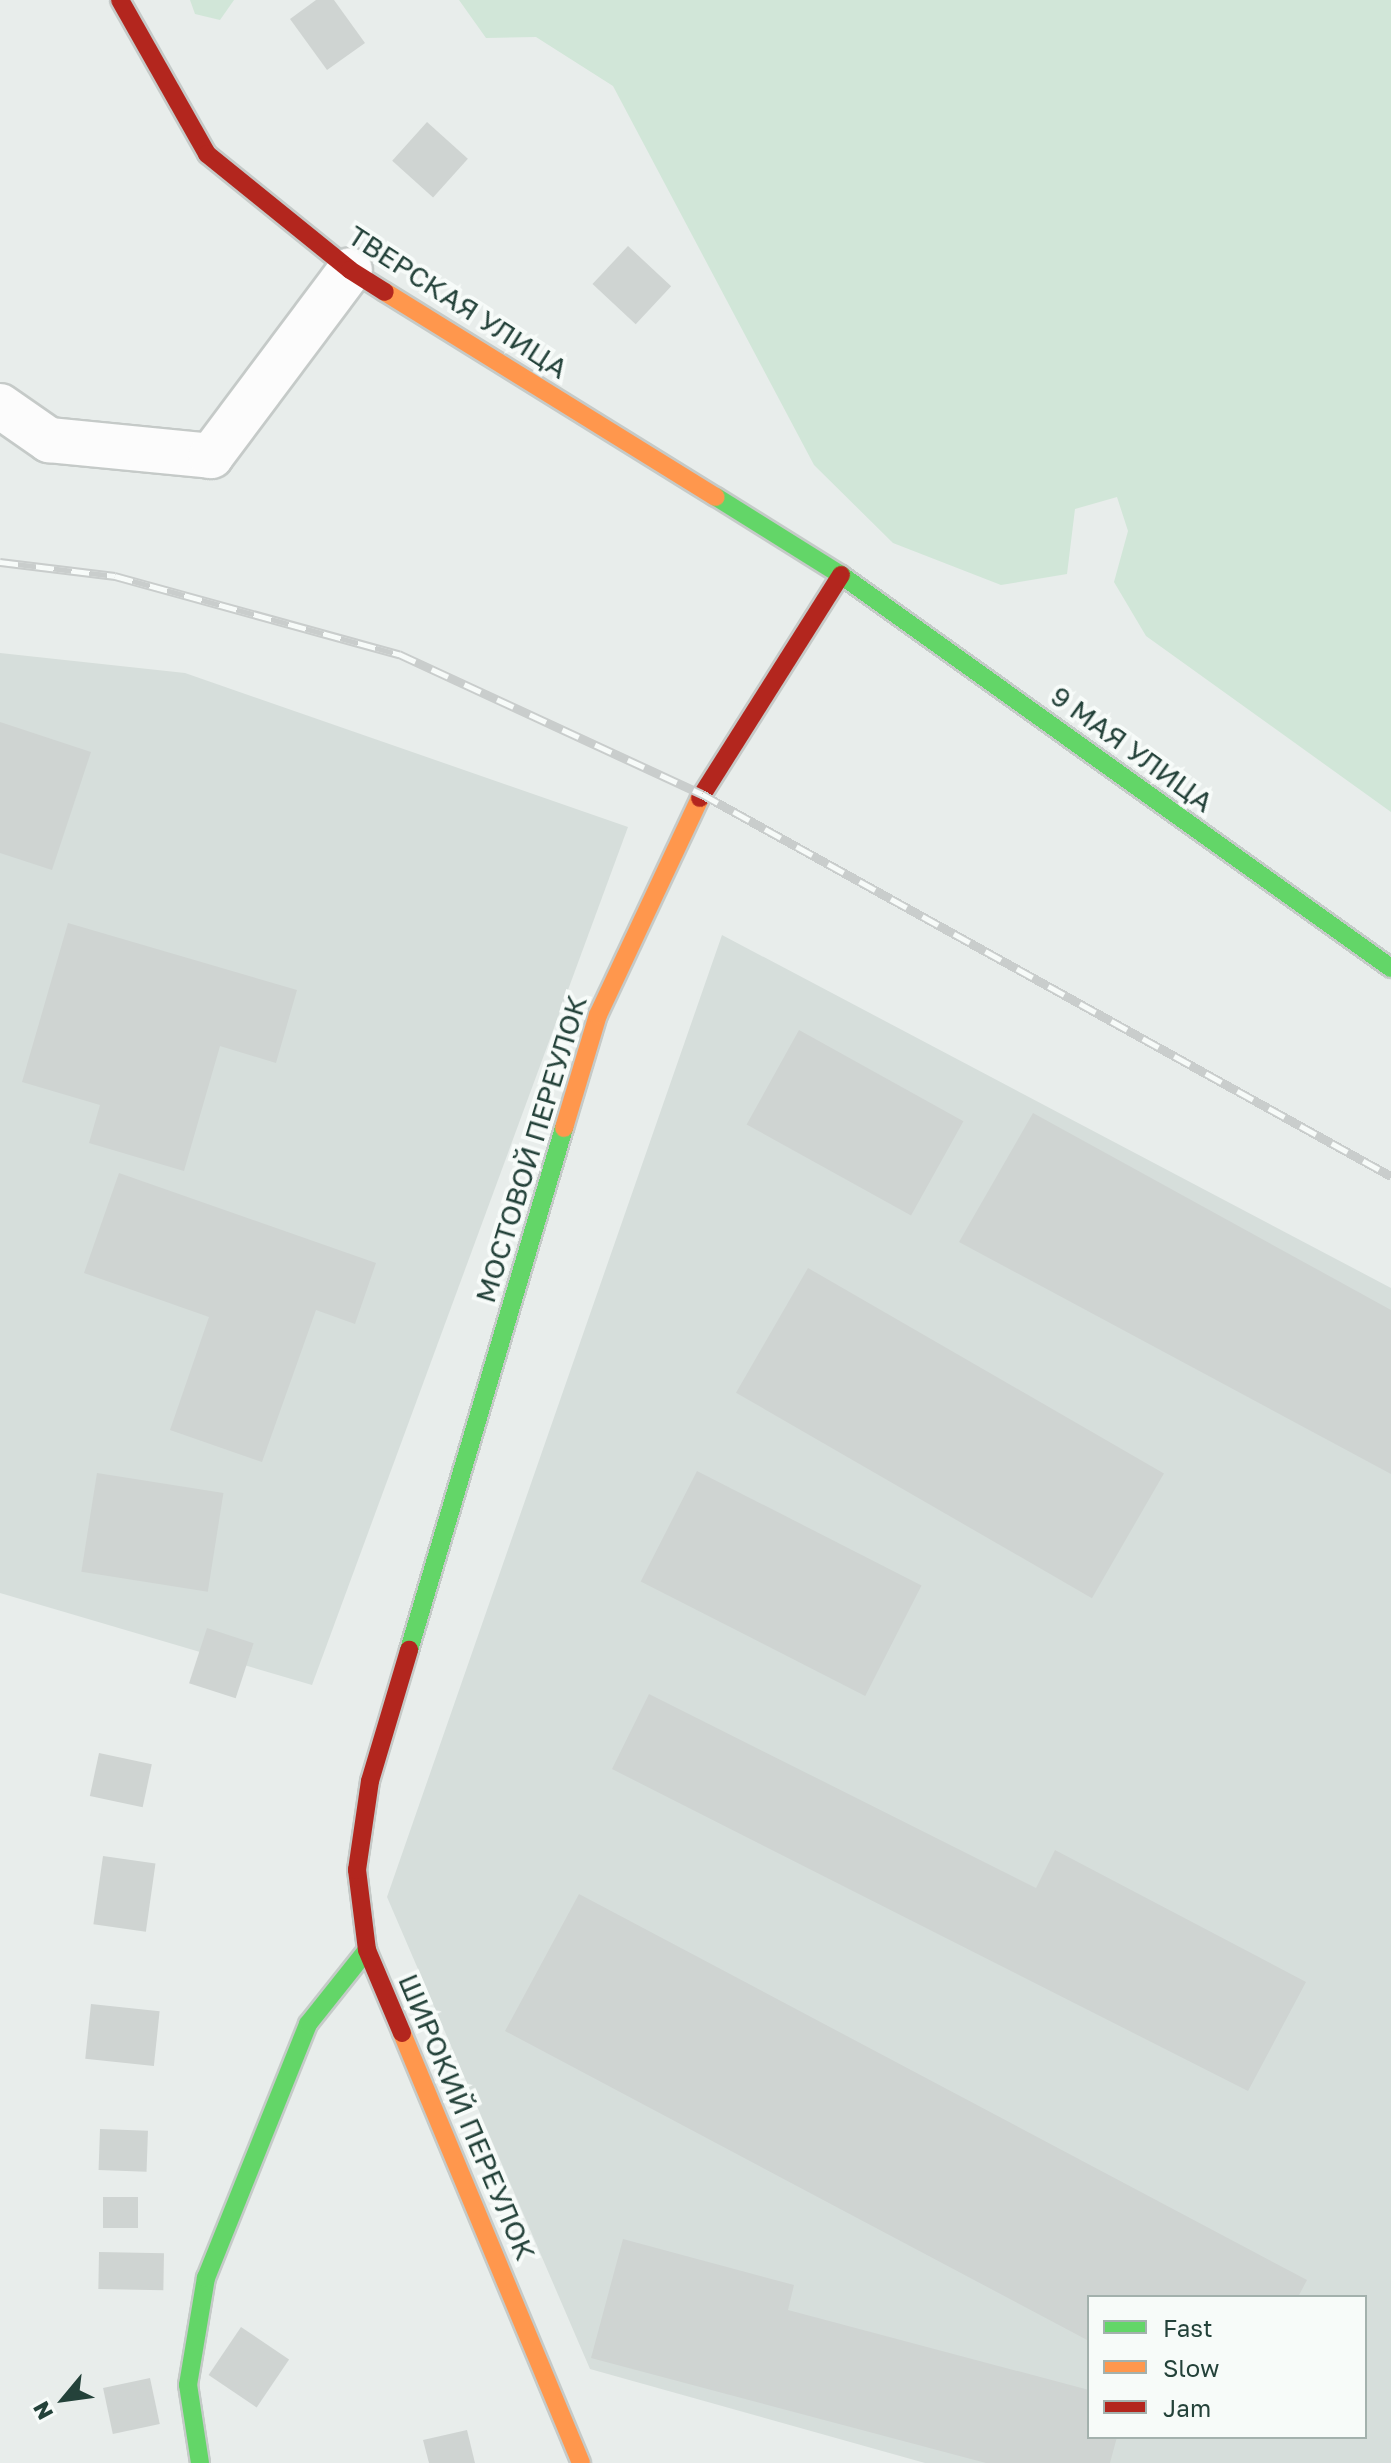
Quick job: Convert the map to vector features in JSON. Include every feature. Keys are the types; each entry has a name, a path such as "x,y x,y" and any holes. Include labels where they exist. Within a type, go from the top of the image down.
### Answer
{"main road":[{"name":"ТВЕРСКАЯ УЛИЦА","path":"120,0 207,154 350,270 841,575"},
{"name":"9 МАЯ УЛИЦА","path":"841,575 1391,968"},
{"name":"МОСТОВОЙ ПЕРЕУЛОК","path":"370,1781 598,1015 702,794 841,575"},
{"name":"ШИРОКИЙ ПЕРЕУЛОК","path":"370,1781 357,1870 367,1950 581,2463"},
{"path":"200,2463 188,2385 206,2278 308,2024 367,1950"}],"street":[{"path":"0,406 49,440 211,456 350,270"}],"shaded area":[{"path":"0,653 185,673 628,827 312,1685 0,1593"},
{"path":"722,935 1391,1288 1391,2463 925,2463 590,2369 387,1897"}],"green space":[{"path":"190,0 234,0 220,20 195,14"},
{"path":"459,0 1391,0 1391,812 1146,636 1114,582 1128,531 1117,497 1075,509 1067,574 1001,585 893,543 814,465 613,86 536,37 486,38"}],"building":[{"path":"316,0 334,0 365,43 327,70 290,19"},
{"path":"427,122 468,159 433,197 392,161"},
{"path":"628,246 671,286 636,324 593,284"},
{"path":"0,722 91,752 52,870 0,853"},
{"path":"68,923 297,990 276,1063 220,1046 184,1171 89,1143 100,1105 22,1082"},
{"path":"799,1030 963,1121 911,1216 747,1124"},
{"path":"1033,1113 1391,1310 1391,1474 959,1242"},
{"path":"119,1173 376,1263 355,1324 316,1310 262,1462 170,1430 209,1317 84,1273"},
{"path":"808,1268 1164,1474 1092,1598 736,1393"},
{"path":"697,1471 922,1585 865,1696 641,1581"},
{"path":"97,1473 223,1493 208,1592 81,1572"},
{"path":"207,1628 254,1643 236,1698 189,1683"},
{"path":"649,1694 1036,1888 1055,1850 1306,1982 1248,2091 612,1769"},
{"path":"99,1753 152,1764 143,1807 90,1796"},
{"path":"103,1856 155,1863 146,1932 93,1924"},
{"path":"579,1894 1307,2280 1299,2295 1087,2295 1087,2340 505,2031"},
{"path":"91,2004 160,2011 154,2066 85,2059"},
{"path":"100,2129 148,2131 147,2172 99,2170"},
{"path":"103,2197 138,2197 138,2228 103,2228"},
{"path":"623,2239 794,2285 788,2310 1087,2389 1087,2439 1116,2439 1110,2463 986,2463 591,2358"},
{"path":"99,2252 164,2253 163,2290 98,2289"},
{"path":"241,2327 289,2359 257,2408 209,2375"},
{"path":"150,2378 160,2424 113,2434 103,2388"},
{"path":"467,2430 475,2463 429,2463 423,2440"}],"railway":[{"path":"0,562 115,576 399,654 702,794 1391,1176"}],"traffic: fast":[{"path":"716,497 841,575 1391,968"},
{"path":"409,1650 564,1128"},
{"path":"200,2463 188,2385 206,2278 308,2024 367,1950"}],"traffic: slow":[{"path":"385,292 716,497"},
{"path":"564,1128 598,1015 700,798"},
{"path":"402,2033 581,2463"}],"traffic: jam":[{"path":"120,0 207,154 350,270 385,292"},
{"path":"700,798 841,575"},
{"path":"402,2033 367,1950 357,1870 370,1781 409,1650"}]}
